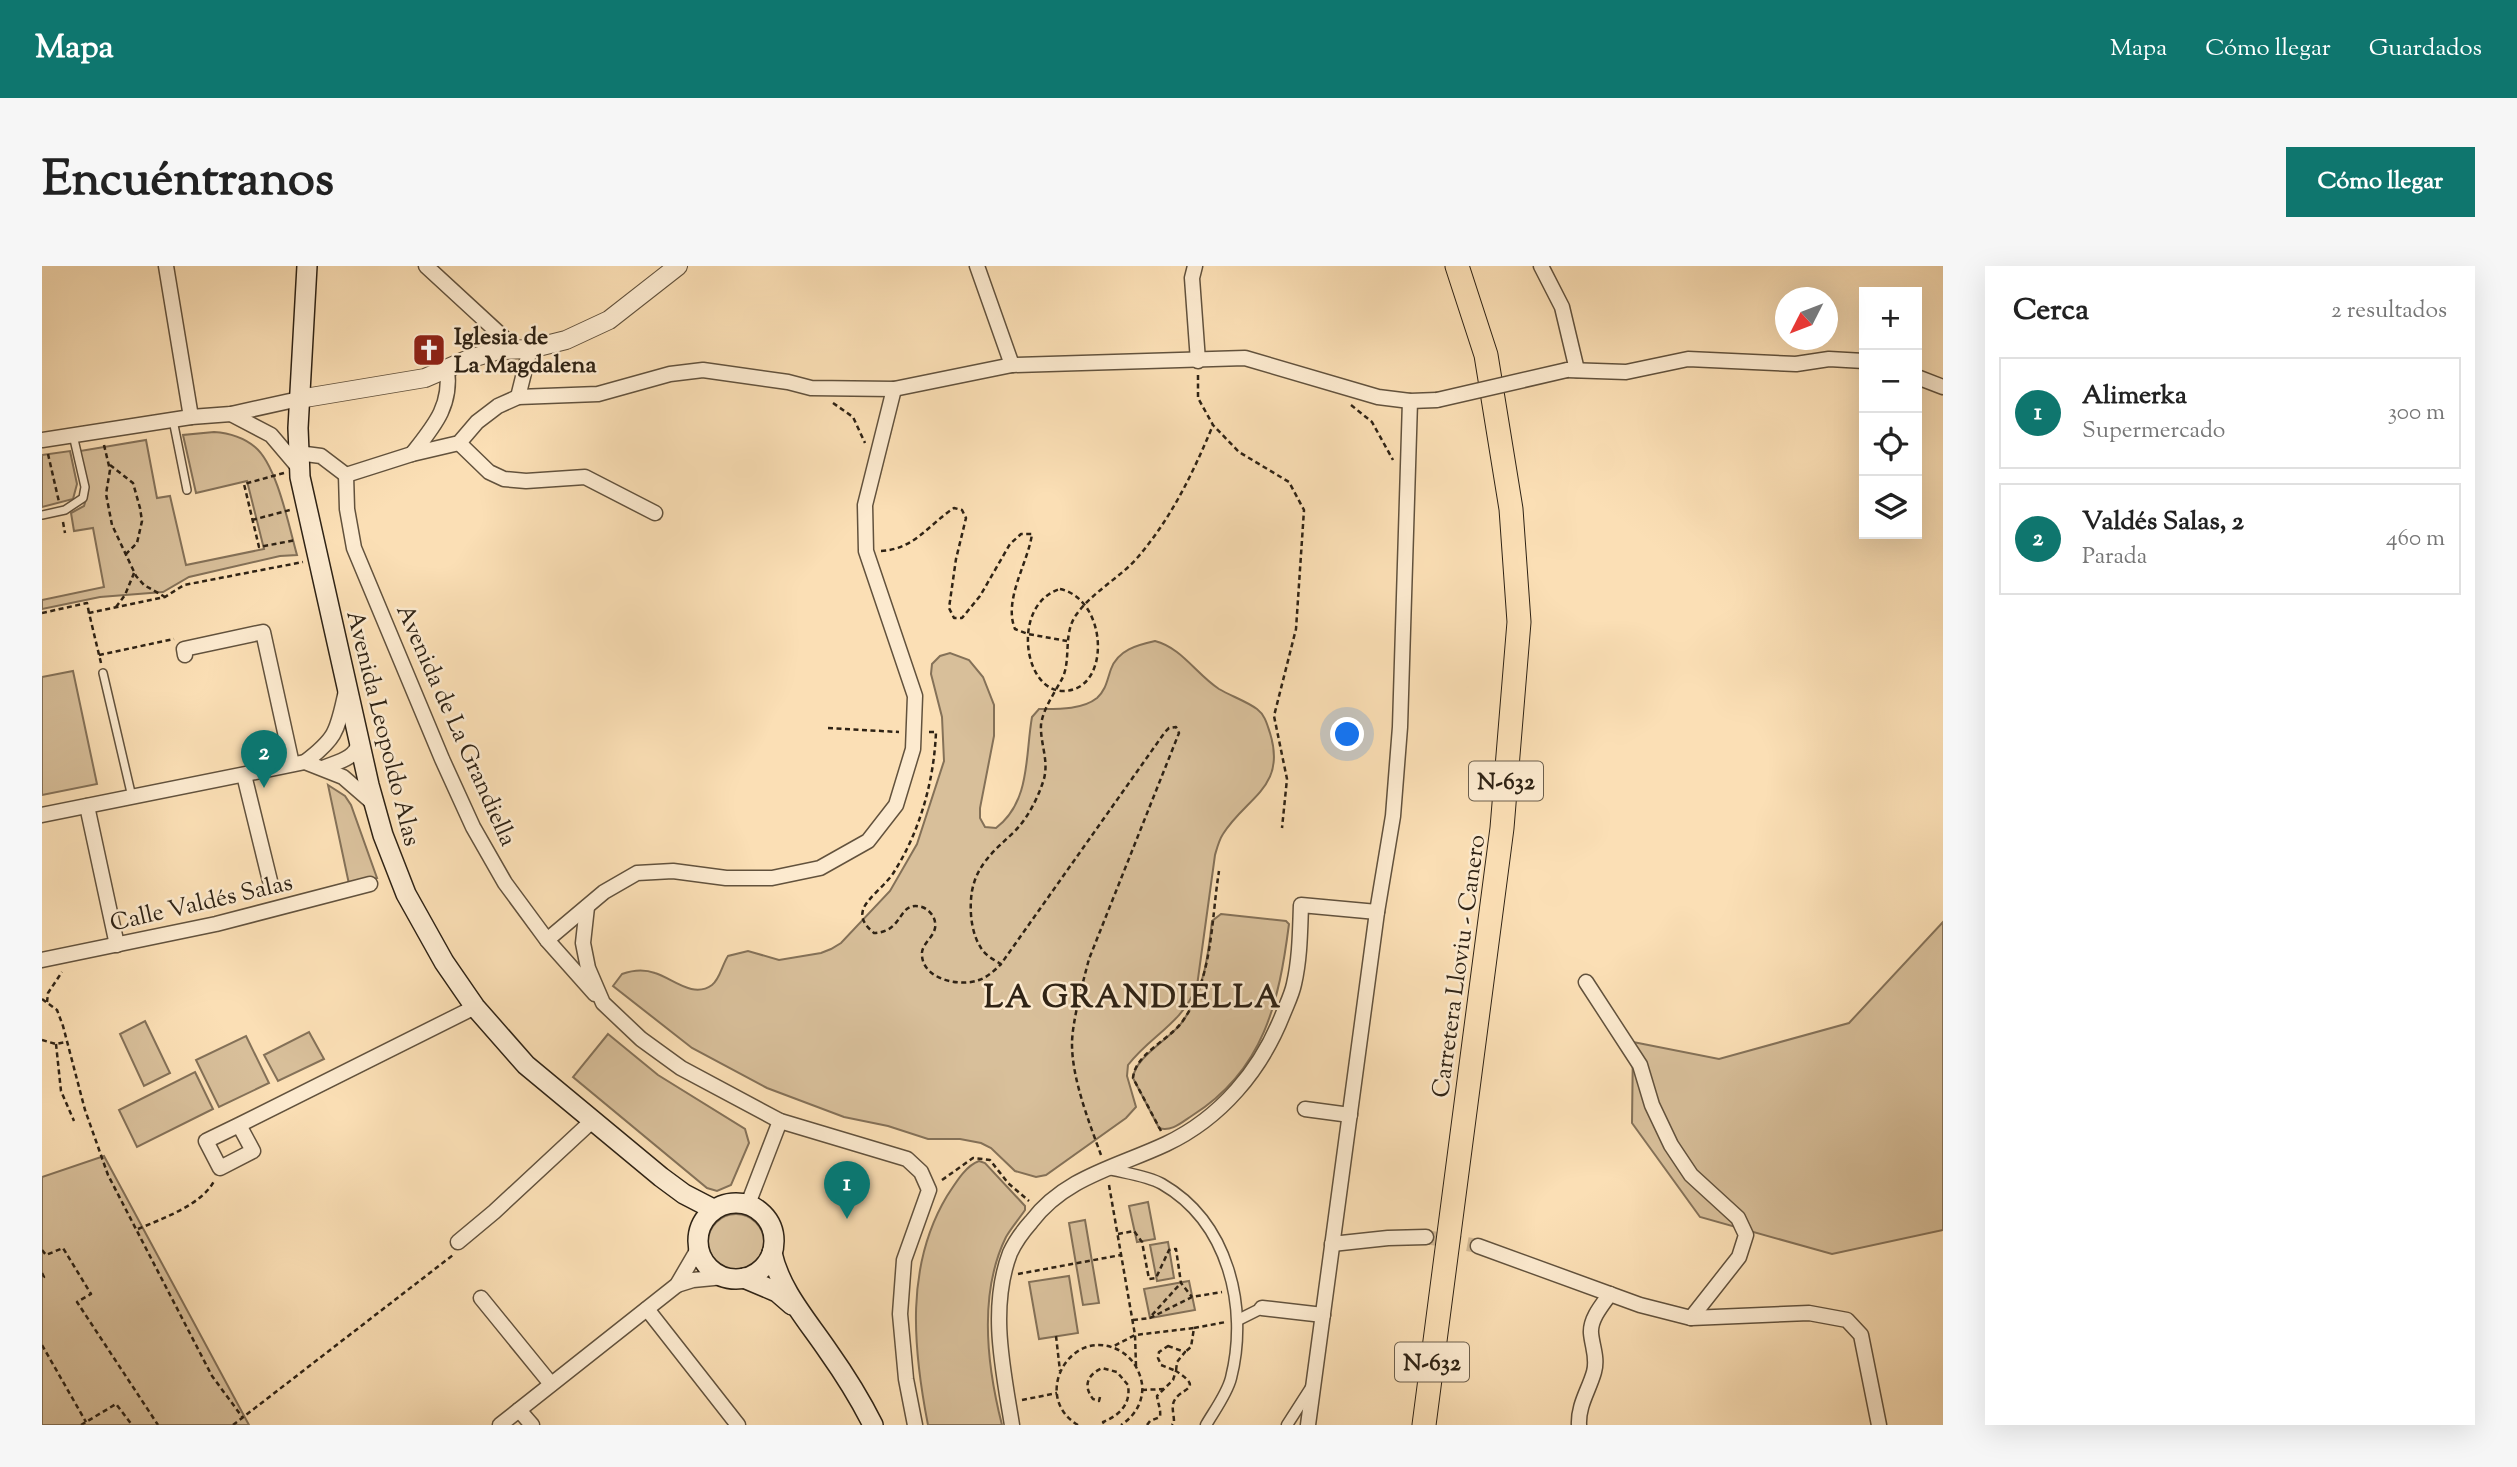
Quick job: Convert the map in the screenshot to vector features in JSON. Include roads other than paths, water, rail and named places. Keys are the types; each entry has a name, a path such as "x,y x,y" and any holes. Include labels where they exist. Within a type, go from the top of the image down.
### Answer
{"highway":[{"name":"Carretera Lloviu - Canero","path":"1424,1425 1502,828 1519,622 1511,509 1486,355 1457,266"},
{"path":"1413,1425 1440,1298"}],"main road":[{"name":"Avenida Leopoldo Alas","path":"307,266 299,399 299,461 306,506 359,751 383,835 406,894 444,961 475,1007 526,1065 661,1177 684,1194 713,1209"},
{"name":"Avenida Leopoldo Alas","path":"661,1177 682,1200 699,1229"},
{"path":"801,1312 777,1292 712,1271 703,1261 698,1249 699,1229 704,1218 713,1209 736,1202 748,1204 767,1218 773,1229 772,1253 776,1271 852,1387 873,1425"},
{"path":"734,1278 756,1273 766,1265 772,1253"}],"street":[{"path":"166,266 191,417"},
{"path":"426,266 522,349"},
{"path":"43,439 191,417 231,414 299,399 425,378 499,350 522,349 566,340 609,320 678,266"},
{"path":"977,266 1012,365"},
{"path":"1195,266 1192,278 1198,361"},
{"path":"1541,266 1562,307 1572,370"},
{"path":"518,397 522,349"},
{"path":"231,414 271,435 299,461 321,456 346,475 412,454 459,443 477,422 498,406 518,397 598,394 670,374 703,370 788,382 811,388 894,389 1012,365 1245,358 1378,397 1410,401 1437,400 1572,370 1626,372 1688,359 1796,365 1829,359 1859,361"},
{"path":"412,454 441,415 449,385 447,369"},
{"path":"1922,379 1943,387"},
{"path":"547,940 604,892 637,873 673,871 726,878 772,878 820,868 869,841 896,805 913,749 915,696 866,551 865,505 894,389"},
{"path":"1307,1425 1377,912 1393,816 1400,727 1410,401"},
{"path":"459,443 489,472 504,479 526,481 585,477 655,513"},
{"name":"Avenida de La Grandiella","path":"346,475 347,509 354,548 442,759 473,827 505,883 547,940 603,1003 641,1039 681,1068 780,1121 907,1159 921,1172 929,1191 904,1260 900,1314 906,1379 915,1425"},
{"path":"185,655 184,649 263,632 299,763"},
{"path":"42,815 299,763 324,747 337,732 346,690"},
{"path":"324,747 359,751"},
{"path":"323,768 359,751"},
{"path":"299,763 323,768 343,777 374,804"},
{"path":"244,775 271,885"},
{"path":"87,806 117,945"},
{"name":"Calle Valdés Salas","path":"42,960 216,924 370,884"},
{"path":"1012,1425 998,1301 1011,1250 1040,1210 1072,1184 1167,1144 1206,1120 1244,1085 1275,1033 1294,985 1301,905 1377,912"},
{"path":"587,907 583,943 588,968 603,1003"},
{"path":"1586,982 1640,1065 1652,1105 1671,1146 1691,1175 1738,1218 1746,1236 1739,1257 1691,1318"},
{"path":"239,1125 253,1151 220,1168 206,1142 239,1125 475,1007"},
{"path":"1305,1109 1350,1115"},
{"path":"458,1242 592,1121"},
{"path":"748,1204 780,1121"},
{"path":"1105,1168 1160,1183 1185,1201 1203,1220 1226,1257 1238,1320 1231,1380 1206,1425"},
{"path":"1332,1244 1426,1237"},
{"path":"1478,1246 1640,1305 1691,1318 1809,1313 1847,1320 1861,1335 1879,1425"},
{"path":"677,1285 698,1249"},
{"path":"500,1425 677,1285 693,1280 734,1278"},
{"path":"1579,1425 1578,1416 1594,1371 1595,1353 1590,1331 1595,1315 1610,1294"},
{"path":"481,1298 551,1384"},
{"path":"1238,1320 1262,1307 1323,1315"},
{"path":"646,1309 738,1425"},
{"path":"1287,1425 1314,1382"},
{"path":"519,1410 532,1425"}],"lane":[{"path":"173,420 187,490"},
{"path":"42,515 74,506 83,498 85,486 74,435"},
{"path":"103,673 132,797"}],"tunnel":[{"path":"1426,1237 1478,1246"}],"place":[{"name":"Iglesia de La Magdalena","path":"429,350"},
{"name":"Valdés Salas, 2","path":"264,788"},
{"name":"Alimerka","path":"847,1219"}],"district":[{"name":"LA GRANDIELLA","path":"1133,996"}]}
